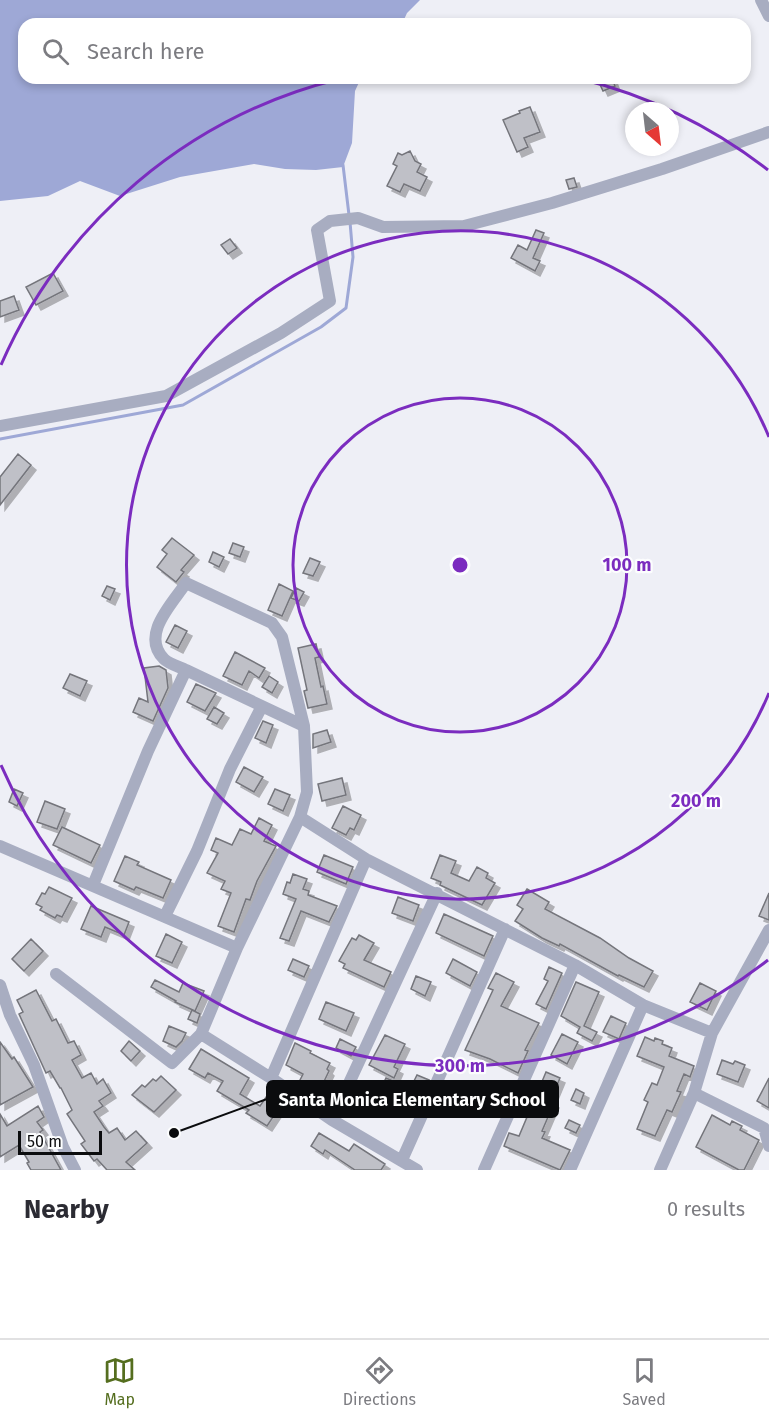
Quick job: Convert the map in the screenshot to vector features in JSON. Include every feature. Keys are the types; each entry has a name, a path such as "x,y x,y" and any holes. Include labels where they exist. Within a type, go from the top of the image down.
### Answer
{"street":[{"path":"761,0 769,16"},
{"path":"0,426 165,396 281,333 330,301 318,230 330,221 358,218 383,227 464,226 552,203 662,169 769,132"},
{"path":"56,974 172,1063 201,1034 237,948 300,817 308,792 304,726 282,637 272,623 186,583 156,627 155,643 165,659 304,726"},
{"path":"93,885 148,752 186,670"},
{"path":"165,916 197,850 230,769 262,706"},
{"path":"300,817 366,859 575,964 643,1005 712,1033"},
{"path":"0,846 237,948"},
{"path":"271,1078 366,859"},
{"path":"332,1120 437,893"},
{"path":"402,1160 505,929"},
{"path":"660,1170 694,1093 712,1033 769,930"},
{"path":"484,1170 575,964"},
{"path":"0,985 10,1015 34,1065 63,1147 75,1170"},
{"path":"570,1170 643,1005"},
{"path":"201,1034 332,1120 417,1170"},
{"path":"694,1093 764,1128 769,1146"}],"water":[{"path":"0,0 420,0 405,18 18,18 18,84 358,84 355,91 352,143 343,167 316,170 285,169 254,164 180,177 120,196 80,181 48,196 0,201"}],"building":[{"path":"600,84 614,84 615,86 603,91"},
{"path":"530,107 540,132 524,138 528,147 517,152 503,120"},
{"path":"410,151 415,161 421,164 417,172 427,177 420,191 404,184 400,192 387,186 397,166 393,164 398,153 402,155"},
{"path":"574,178 577,187 569,189 566,180"},
{"path":"536,230 544,233 533,258 540,261 535,271 511,258 518,245 527,250"},
{"path":"230,239 237,248 228,254 221,245"},
{"path":"53,273 63,291 36,305 26,287"},
{"path":"14,296 19,310 0,317 0,301"},
{"path":"18,454 31,465 0,505 0,477"},
{"path":"172,538 194,555 181,570 184,572 176,582 157,567 167,554 162,550"},
{"path":"233,543 244,547 240,557 229,553"},
{"path":"213,552 224,557 219,567 209,562"},
{"path":"310,558 320,562 313,576 303,573"},
{"path":"279,584 293,591 282,616 268,610"},
{"path":"107,586 115,589 110,600 102,596"},
{"path":"296,588 304,592 299,601 291,598"},
{"path":"175,625 187,631 178,648 166,642"},
{"path":"316,644 319,657 315,658 327,704 308,708 304,691 307,690 298,648"},
{"path":"235,652 265,668 259,678 249,671 242,685 223,676"},
{"path":"159,666 166,670 168,688 153,721 133,712 139,698 148,702 144,668"},
{"path":"70,674 87,681 80,696 63,688"},
{"path":"269,676 278,682 272,693 262,687"},
{"path":"196,684 216,693 205,711 187,702"},
{"path":"214,707 224,713 217,724 207,719"},
{"path":"263,721 273,725 266,743 255,738"},
{"path":"327,730 331,742 313,748 313,734"},
{"path":"244,767 263,777 254,792 236,782"},
{"path":"342,778 346,795 322,801 318,784"},
{"path":"14,789 23,793 17,806 9,802"},
{"path":"275,789 290,795 283,811 268,804"},
{"path":"45,801 65,809 57,829 37,822"},
{"path":"343,806 361,815 354,830 350,828 346,835 332,828"},
{"path":"259,818 272,825 264,841 276,846 257,881 250,900 246,899 234,932 218,926 231,893 221,889 225,881 207,873 218,853 211,850 216,838 232,845 240,829 251,834"},
{"path":"62,827 100,845 91,863 53,845"},
{"path":"324,855 353,867 346,884 317,872"},
{"path":"440,855 456,861 451,873 469,881 477,867 488,873 486,878 495,883 482,905 440,885 441,882 431,878"},
{"path":"125,856 139,862 137,865 171,880 163,898 136,887 134,890 114,881"},
{"path":"293,874 307,879 303,889 309,891 308,895 337,906 329,922 301,911 289,941 280,938 296,899 283,894"},
{"path":"49,887 72,898 62,917 57,915 55,918 40,910 42,907 36,904 42,893 45,894"},
{"path":"527,889 549,902 545,909 600,938 653,971 644,987 618,976 560,944 559,946 542,938 515,921 523,909 517,905"},
{"path":"769,893 769,920 759,916"},
{"path":"398,897 419,905 413,921 392,913"},
{"path":"91,906 129,922 124,935 105,927 101,937 81,929"},
{"path":"444,914 493,936 484,956 436,933"},
{"path":"166,934 182,942 172,963 156,956"},
{"path":"359,935 374,943 364,960 391,972 384,987 343,968 345,964 339,961 352,938 356,940"},
{"path":"31,939 43,951 24,971 12,959"},
{"path":"293,959 309,966 304,977 288,970"},
{"path":"453,959 477,972 470,986 446,973"},
{"path":"549,967 562,973 546,1009 536,1004 548,981 544,979"},
{"path":"496,973 514,982 501,1006 539,1023 525,1050 528,1051 518,1073 465,1050 493,990 488,988"},
{"path":"416,976 431,982 425,996 411,989"},
{"path":"155,980 179,992 183,983 204,991 195,1011 151,987"},
{"path":"576,982 599,992 584,1026 597,1032 592,1041 577,1033 580,1027 561,1016"},
{"path":"700,983 716,991 707,1010 690,1002"},
{"path":"36,990 52,1021 56,1019 68,1043 74,1041 81,1055 72,1060 82,1078 91,1073 97,1084 103,1079 111,1093 99,1101 103,1106 94,1112 104,1127 109,1133 117,1128 125,1140 136,1131 147,1143 126,1162 135,1170 107,1170 97,1159 94,1161 81,1144 85,1141 67,1114 72,1110 50,1071 46,1073 19,1014 23,1012 17,1000"},
{"path":"326,1002 354,1013 346,1031 319,1019"},
{"path":"192,1010 200,1014 197,1023 188,1019"},
{"path":"611,1016 626,1023 619,1039 603,1032"},
{"path":"169,1026 186,1033 176,1047 163,1041"},
{"path":"562,1034 578,1042 567,1064 551,1055"},
{"path":"385,1035 405,1044 394,1067 398,1069 394,1078 369,1065"},
{"path":"645,1037 654,1041 655,1038 663,1041 662,1044 672,1048 669,1056 694,1066 690,1077 684,1074 677,1091 681,1092 672,1112 667,1110 655,1136 637,1129 648,1102 644,1100 652,1083 657,1085 664,1067 637,1056"},
{"path":"340,1039 356,1047 351,1056 336,1048"},
{"path":"129,1041 140,1051 131,1061 121,1051"},
{"path":"0,1042 12,1059 14,1057 33,1087 0,1105"},
{"path":"295,1043 330,1063 327,1069 329,1071 318,1094 298,1084 303,1074 286,1065"},
{"path":"201,1049 249,1078 240,1094 260,1106 271,1090 285,1099 267,1126 246,1113 249,1110 217,1091 223,1081 208,1073 205,1078 189,1069"},
{"path":"722,1060 745,1065 738,1082 717,1074"},
{"path":"546,1072 560,1078 550,1102 554,1103 542,1131 545,1132 542,1138 570,1150 560,1170 504,1146 509,1133 519,1136 527,1117 523,1115 532,1094 536,1096"},
{"path":"417,1075 429,1080 424,1090 412,1085"},
{"path":"161,1076 176,1090 154,1112 132,1095 142,1085 145,1087 153,1079 156,1081"},
{"path":"386,1078 413,1090 407,1104 378,1094"},
{"path":"769,1078 769,1108 757,1101"},
{"path":"576,1089 584,1093 580,1104 571,1100"},
{"path":"38,1106 44,1117 37,1122 43,1130 40,1132 61,1170 31,1170 19,1145 0,1157 0,1114 7,1126"},
{"path":"712,1115 730,1125 732,1121 742,1126 740,1130 759,1140 744,1170 739,1170 696,1147"},
{"path":"569,1120 580,1125 576,1133 565,1128"},
{"path":"319,1133 349,1151 354,1144 385,1164 381,1170 355,1170 325,1150 323,1154 311,1146"}],"waterway":[{"path":"343,165 349,215"},
{"path":"0,439 183,405 321,327 346,308 353,257 350,222"}],"place":[{"name":"Santa Monica Elementary School","path":"174,1133"}]}
